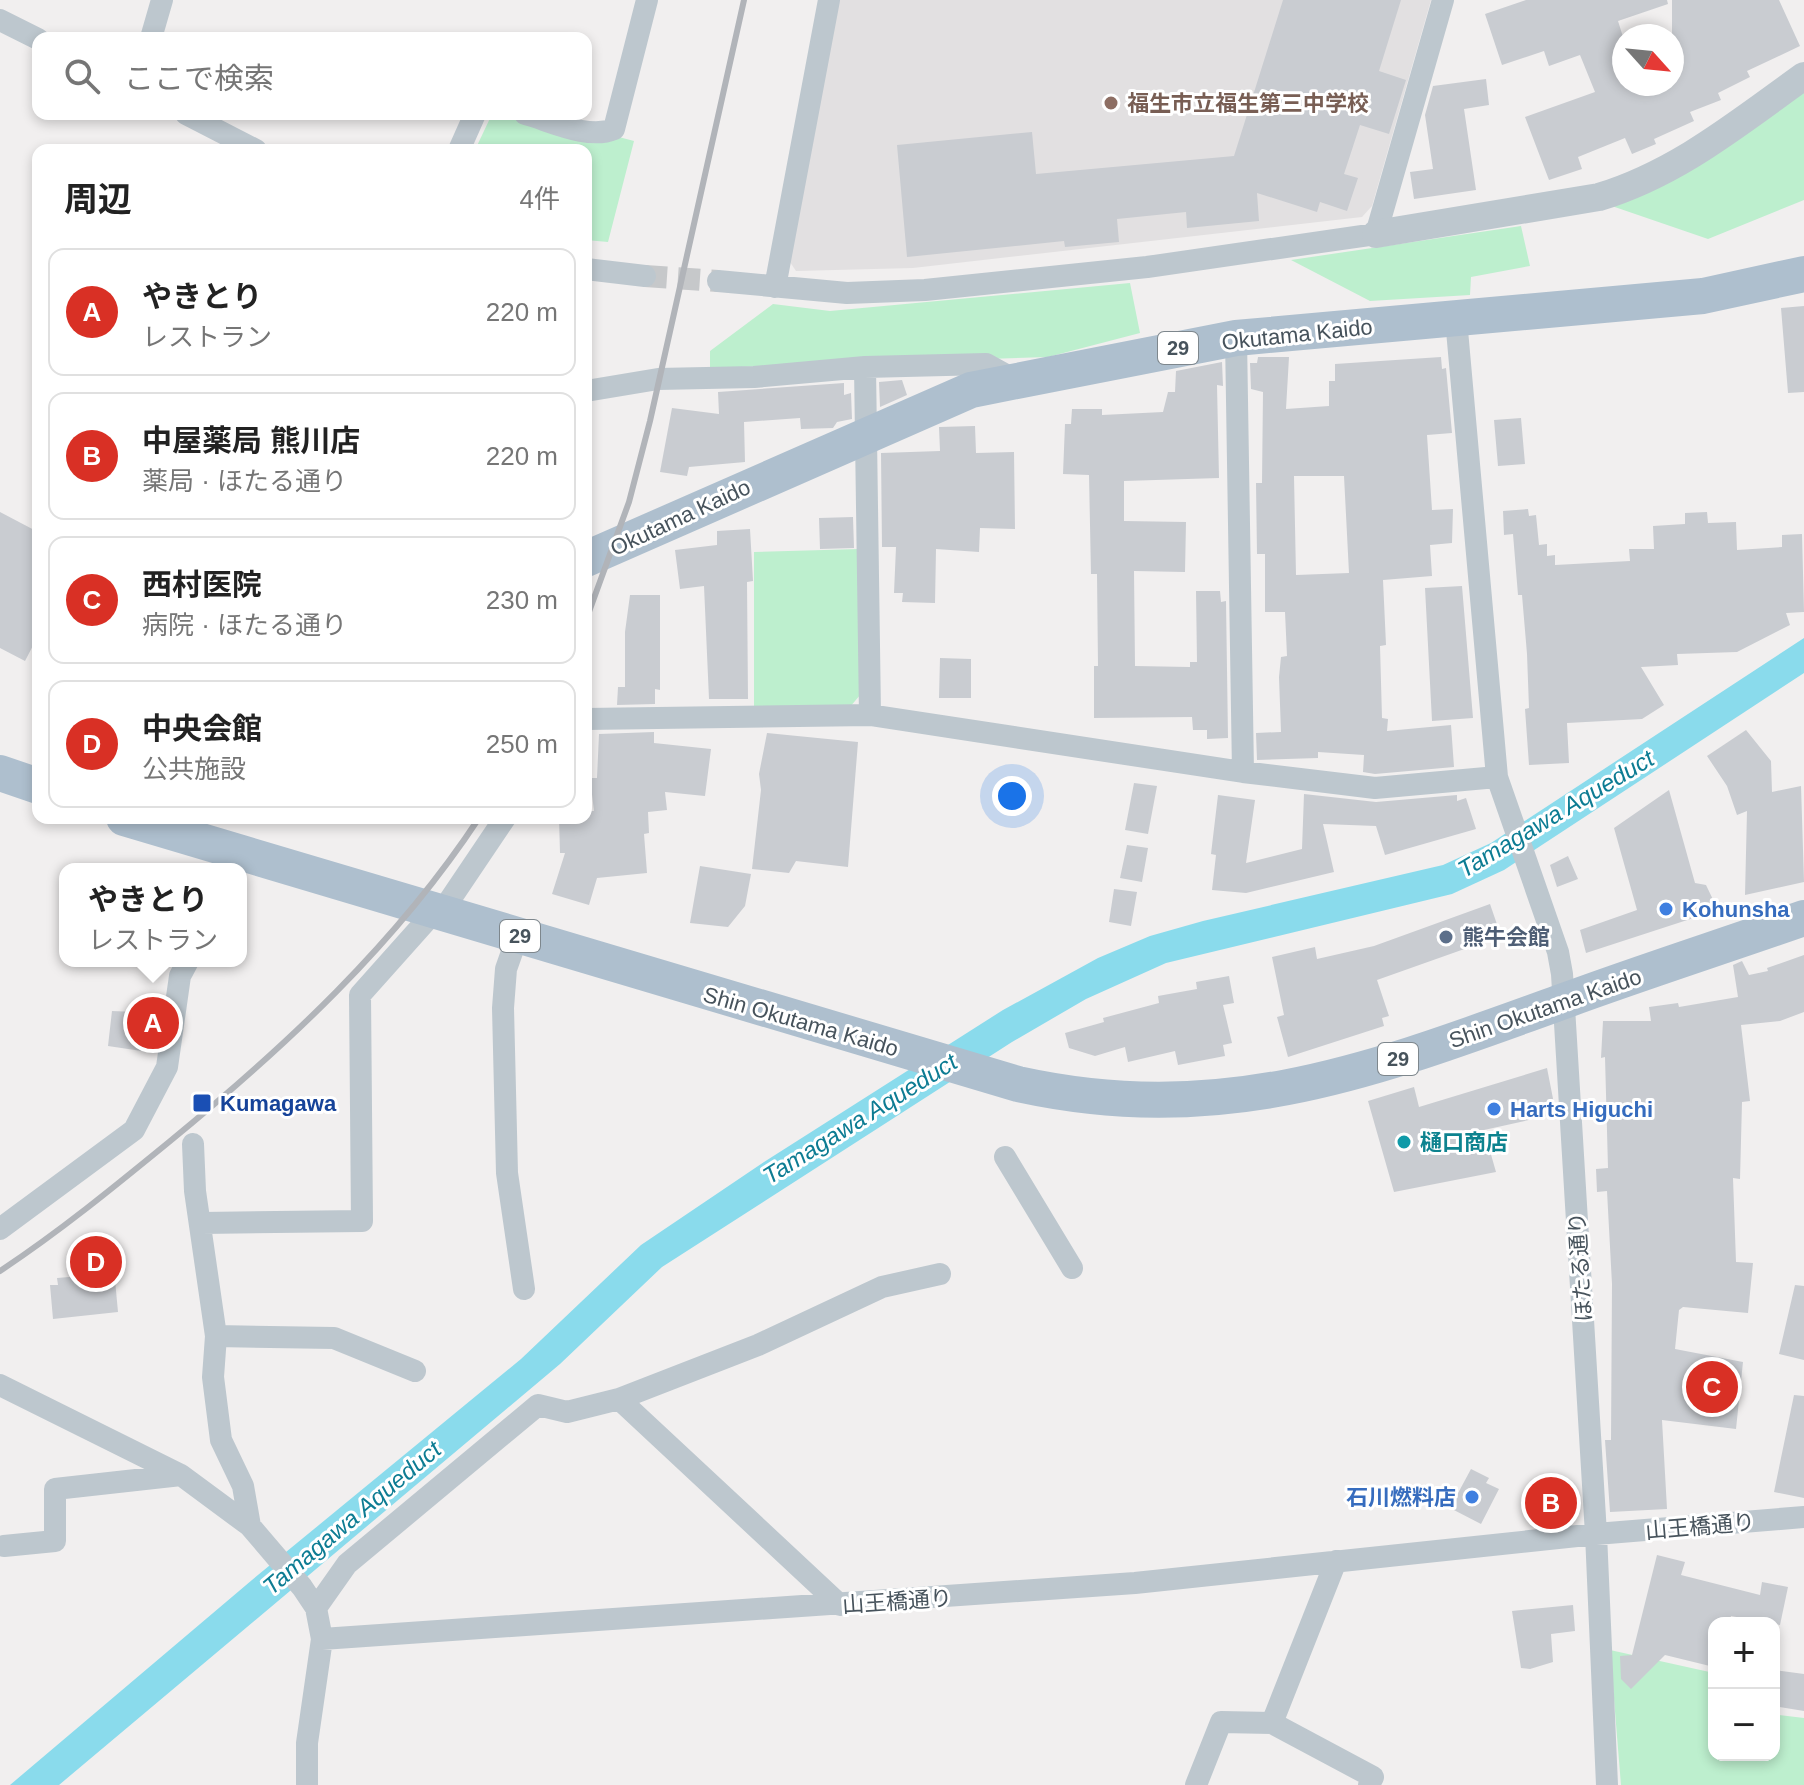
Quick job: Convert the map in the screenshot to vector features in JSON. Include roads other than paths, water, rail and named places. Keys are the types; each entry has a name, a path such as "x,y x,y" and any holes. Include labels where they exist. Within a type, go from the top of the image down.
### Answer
{"main road":[{"name":"Okutama Kaido","path":"592,556 971,390 1236,338 1703,296 1804,274"},
{"path":"0,761 32,758"},
{"path":"0,773 32,784"},
{"name":"Shin Okutama Kaido","path":"140,824 237,861"},
{"name":"Shin Okutama Kaido","path":"247,864 438,912 975,1072 1097,1099 1183,1102 1261,1094 1398,1059 1804,918"}],"street":[{"path":"153,32 162,0"},
{"path":"546,120 588,132 604,133 614,129 647,0"},
{"path":"775,287 829,0"},
{"path":"1376,234 1443,0"},
{"path":"0,20 32,36"},
{"path":"718,281 847,293 925,290 1147,267 1376,234 1599,197 1627,188 1699,152 1804,76"},
{"path":"198,120 244,144"},
{"path":"462,144 472,120"},
{"path":"592,270 645,276"},
{"name":"ほたる通り","path":"1456,319 1497,777 1558,952 1596,1534 1607,1785"},
{"path":"1236,338 1243,772"},
{"path":"592,390 658,379 754,377 865,367 986,364 1017,381"},
{"path":"865,367 870,715"},
{"path":"592,719 870,715 1243,772 1375,788 1497,777"},
{"path":"202,1223 362,1221 360,995 438,912 501,824"},
{"path":"518,935 506,969 503,1008 507,1173 524,1289"},
{"path":"0,1229 134,1130 167,1067 180,976 185,967"},
{"path":"193,1144 195,1191 216,1336 213,1377 221,1440 243,1486 250,1526"},
{"path":"1005,1157 1072,1268"},
{"path":"316,1608 347,1564 538,1405 567,1412 619,1399 758,1345 882,1287 940,1274"},
{"path":"216,1336 334,1338 415,1371"},
{"path":"0,1385 181,1475 250,1526 302,1587 316,1608 322,1639 307,1743 307,1785"},
{"path":"619,1399 840,1605"},
{"path":"4,1546 55,1541 55,1489 181,1475"},
{"name":"山王橋通り","path":"322,1639 1135,1583 1596,1534 1804,1517"},
{"path":"1272,1723 1336,1561"},
{"path":"1196,1785 1221,1722 1272,1723 1373,1777 1369,1785"}],"water":[{"name":"Tamagawa Aqueduct","path":"1804,638 1804,673 1504,870 1452,894 1166,963 1086,999 1012,1042 662,1267 560,1364 59,1785 10,1785 252,1580 521,1359 641,1245 764,1162 1003,1010 1098,958 1150,936 1203,921 1443,865 1491,843"}],"tunnel":[{"path":"645,276 718,281"}],"railway":[{"path":"592,604 629,502 650,421 744,0"},
{"path":"0,1271 128,1176 296,1031 375,951 447,864 475,824"}],"place":[{"name":"福生市立福生第三中学校","path":"1111,103"},
{"name":"Kohunsha","path":"1666,909"},
{"name":"熊牛会館","path":"1446,937"},
{"name":"やきとり","path":"153,1023"},
{"name":"Kumagawa","path":"202,1103"},
{"name":"Harts Higuchi","path":"1494,1109"},
{"name":"樋口商店","path":"1404,1142"},
{"name":"中央会館","path":"96,1262"},
{"name":"西村医院","path":"1712,1387"},
{"name":"石川燃料店","path":"1472,1497"},
{"name":"中屋薬局 熊川店","path":"1551,1503"}]}
